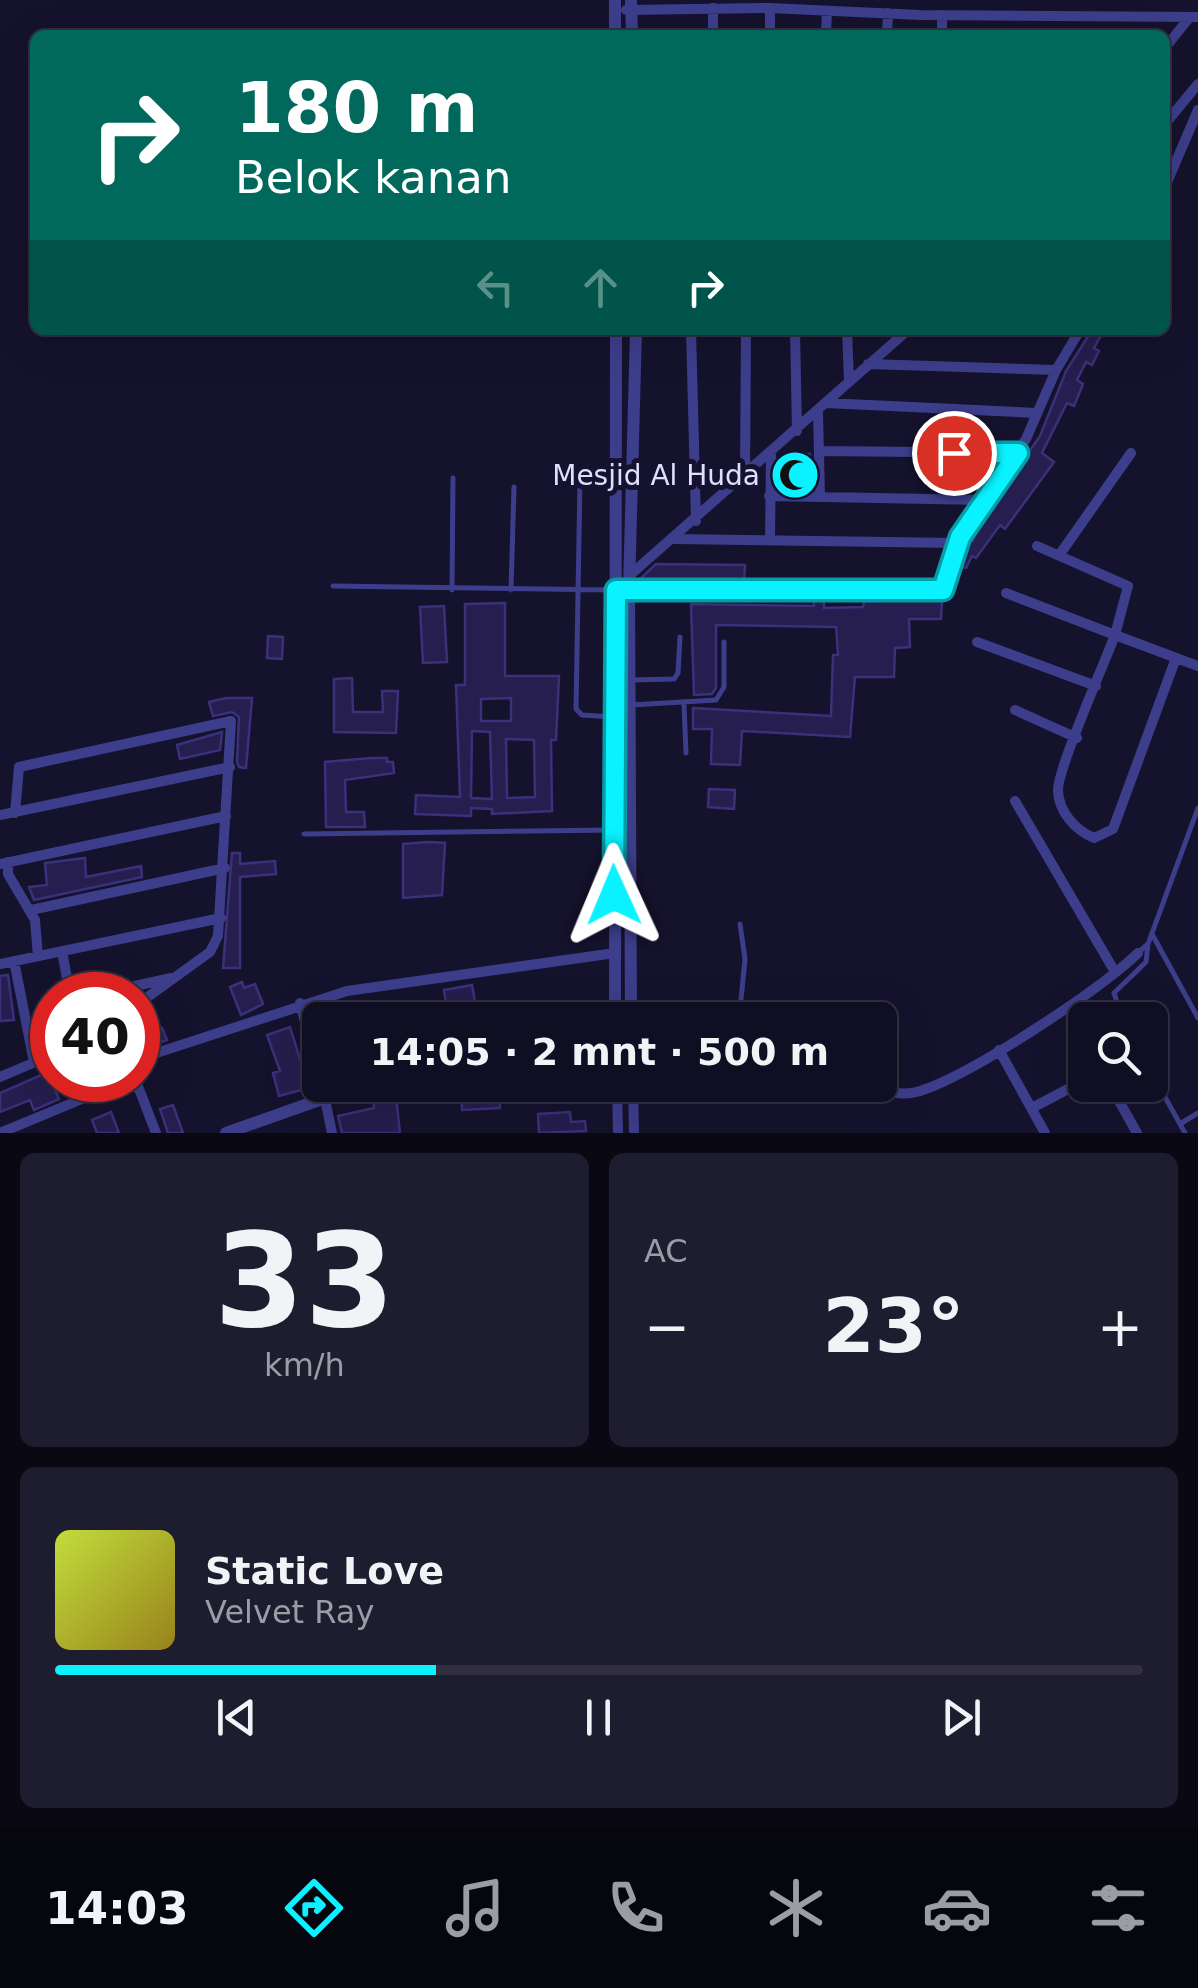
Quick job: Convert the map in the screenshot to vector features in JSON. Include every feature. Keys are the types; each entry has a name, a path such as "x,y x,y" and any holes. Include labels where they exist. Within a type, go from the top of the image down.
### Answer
{"street":[{"path":"858,0 858,14"},
{"path":"920,0 920,15"},
{"path":"976,0 976,15"},
{"path":"1035,16 1036,0"},
{"path":"1101,0 1101,16"},
{"path":"1151,17 1152,0"},
{"path":"631,4 632,30"},
{"path":"616,5 799,5 858,14 1193,17"},
{"path":"713,8 713,30"},
{"path":"770,8 770,30"},
{"path":"826,30 827,10"},
{"path":"888,13 888,30"},
{"path":"942,15 942,30"},
{"path":"1170,42 1193,17"},
{"path":"1170,118 1198,84"},
{"path":"1170,174 1198,110"},
{"path":"616,335 628,679 631,1002"},
{"path":"615,1002 613,717 625,585 636,335"},
{"path":"691,335 696,520"},
{"path":"745,476 746,335"},
{"path":"794,335 796,431"},
{"path":"847,335 849,381"},
{"path":"625,585 902,335"},
{"path":"625,585 934,593 948,584 957,543 1018,453 1056,370 1077,335"},
{"path":"868,364 1056,370"},
{"path":"822,407 1037,413"},
{"path":"820,496 822,407"},
{"path":"820,451 1018,453"},
{"path":"1060,554 1132,454"},
{"path":"770,456 770,540"},
{"path":"769,496 985,500"},
{"path":"674,539 957,543"},
{"path":"1037,546 1128,586 1115,635 1060,774 1058,793 1068,819 1084,834 1105,836 1113,829 1176,658"},
{"path":"1006,593 1198,666"},
{"path":"977,642 1096,686"},
{"path":"1015,710 1076,738"},
{"path":"15,813 20,766 228,718 230,767 221,918 210,952 160,988"},
{"path":"0,816 230,767"},
{"path":"1015,801 1114,972"},
{"path":"38,956 31,910 4,863 226,816"},
{"path":"31,910 224,868"},
{"path":"614,895 629,894"},
{"path":"0,964 221,918"},
{"path":"62,951 66,972"},
{"path":"160,1051 300,1003 348,991 615,953"},
{"path":"897,1094 922,1091 999,1050 1138,953"},
{"path":"14,961 30,1042"},
{"path":"160,981 176,977"},
{"path":"300,1003 302,1010"},
{"path":"999,1050 1045,1133"},
{"path":"0,1076 30,1064"},
{"path":"1032,1108 1068,1089"},
{"path":"226,1133 302,1100"},
{"path":"0,1133 75,1102"},
{"path":"144,1102 156,1133"},
{"path":"326,1102 332,1133"},
{"path":"617,1102 618,1133"},
{"path":"633,1102 634,1133"},
{"path":"1120,1102 1137,1133"}],"lane":[{"path":"452,590 453,478"},
{"path":"580,480 576,709 582,715 613,717"},
{"path":"511,590 514,487"},
{"path":"333,586 579,590 625,585"},
{"path":"628,679 674,679 678,674 680,636"},
{"path":"628,706 708,704 721,695 724,642"},
{"path":"684,705 686,753"},
{"path":"1117,1002 1114,994 1146,962 1148,944 1198,808"},
{"path":"1194,820 1198,827"},
{"path":"304,834 613,830"},
{"path":"740,924 745,959 741,1002"},
{"path":"1152,934 1198,1018"},
{"path":"1138,953 1148,944"},
{"path":"1168,1102 1185,1133"},
{"path":"1180,1124 1198,1113"}],"building":[{"path":"1089,335 1101,335 1094,348 1099,351 1092,365 1086,362 1077,380 1083,384 1074,406 1067,403 1042,453 1054,462 1005,529 1000,525 976,558 972,556 966,568 961,566 968,542 973,541 980,523 1040,436 1066,371"},
{"name":"Mesjid Al Huda","path":"795,454 810,454 811,488 779,487 780,458 795,459"},
{"path":"656,564 745,565 744,582 639,580"},
{"path":"814,600 824,600 824,608 863,607 864,601 942,600 941,619 909,619 910,647 895,648 894,677 855,677 850,737 742,731 740,765 711,764 712,729 693,729 693,708 831,716 833,655 838,655 836,627 716,625 716,688 712,694 694,695 691,604 814,606"},
{"path":"505,603 505,676 559,676 556,740 551,740 552,811 492,814 492,809 471,808 471,816 415,814 416,795 460,797 456,685 465,685 465,604","holes":["511,698 511,721 481,721 481,699","472,731 490,732 492,799 471,798","506,739 534,740 535,797 507,798"]},
{"path":"444,606 447,662 423,663 420,607"},
{"path":"268,636 283,637 282,659 267,658"},
{"path":"352,678 353,712 383,712 382,691 398,691 396,733 334,732 334,679"},
{"path":"252,698 246,768 239,767 237,762 239,717 232,712 213,716 209,702"},
{"path":"222,732 220,750 180,759 177,745"},
{"path":"387,758 387,762 393,762 394,773 345,780 346,812 364,812 365,827 326,827 325,762"},
{"path":"709,789 735,790 734,809 708,807"},
{"path":"445,843 442,895 403,898 403,844"},
{"path":"232,853 240,853 240,864 275,861 276,874 240,877 240,968 223,968"},
{"path":"85,858 86,877 141,866 142,877 34,900 29,887 47,885 45,863"},
{"path":"8,975 14,1020 0,1021 0,976"},
{"path":"242,982 244,988 255,984 263,1004 241,1015 230,987"},
{"path":"472,985 475,1002 446,1002 444,990"},
{"path":"290,1027 302,1066 302,1090 279,1096 273,1073 280,1071 267,1035"},
{"path":"30,1080 30,1100 0,1112 0,1093"},
{"path":"31,1102 52,1102 34,1110"},
{"path":"373,1102 397,1102 400,1133 342,1133 338,1116 374,1108"},
{"path":"462,1102 500,1102 500,1108 462,1110"},
{"path":"173,1105 183,1133 168,1133 160,1109"},
{"path":"111,1112 119,1133 97,1133 92,1120"},
{"path":"570,1112 571,1122 585,1121 586,1131 539,1133 538,1114"}],"place":[{"name":"Mesjid Al Huda","path":"795,475"}],"route":[{"path":"614,895 616,590 934,593 946,589 960,537 1018,453 954,453"}]}
